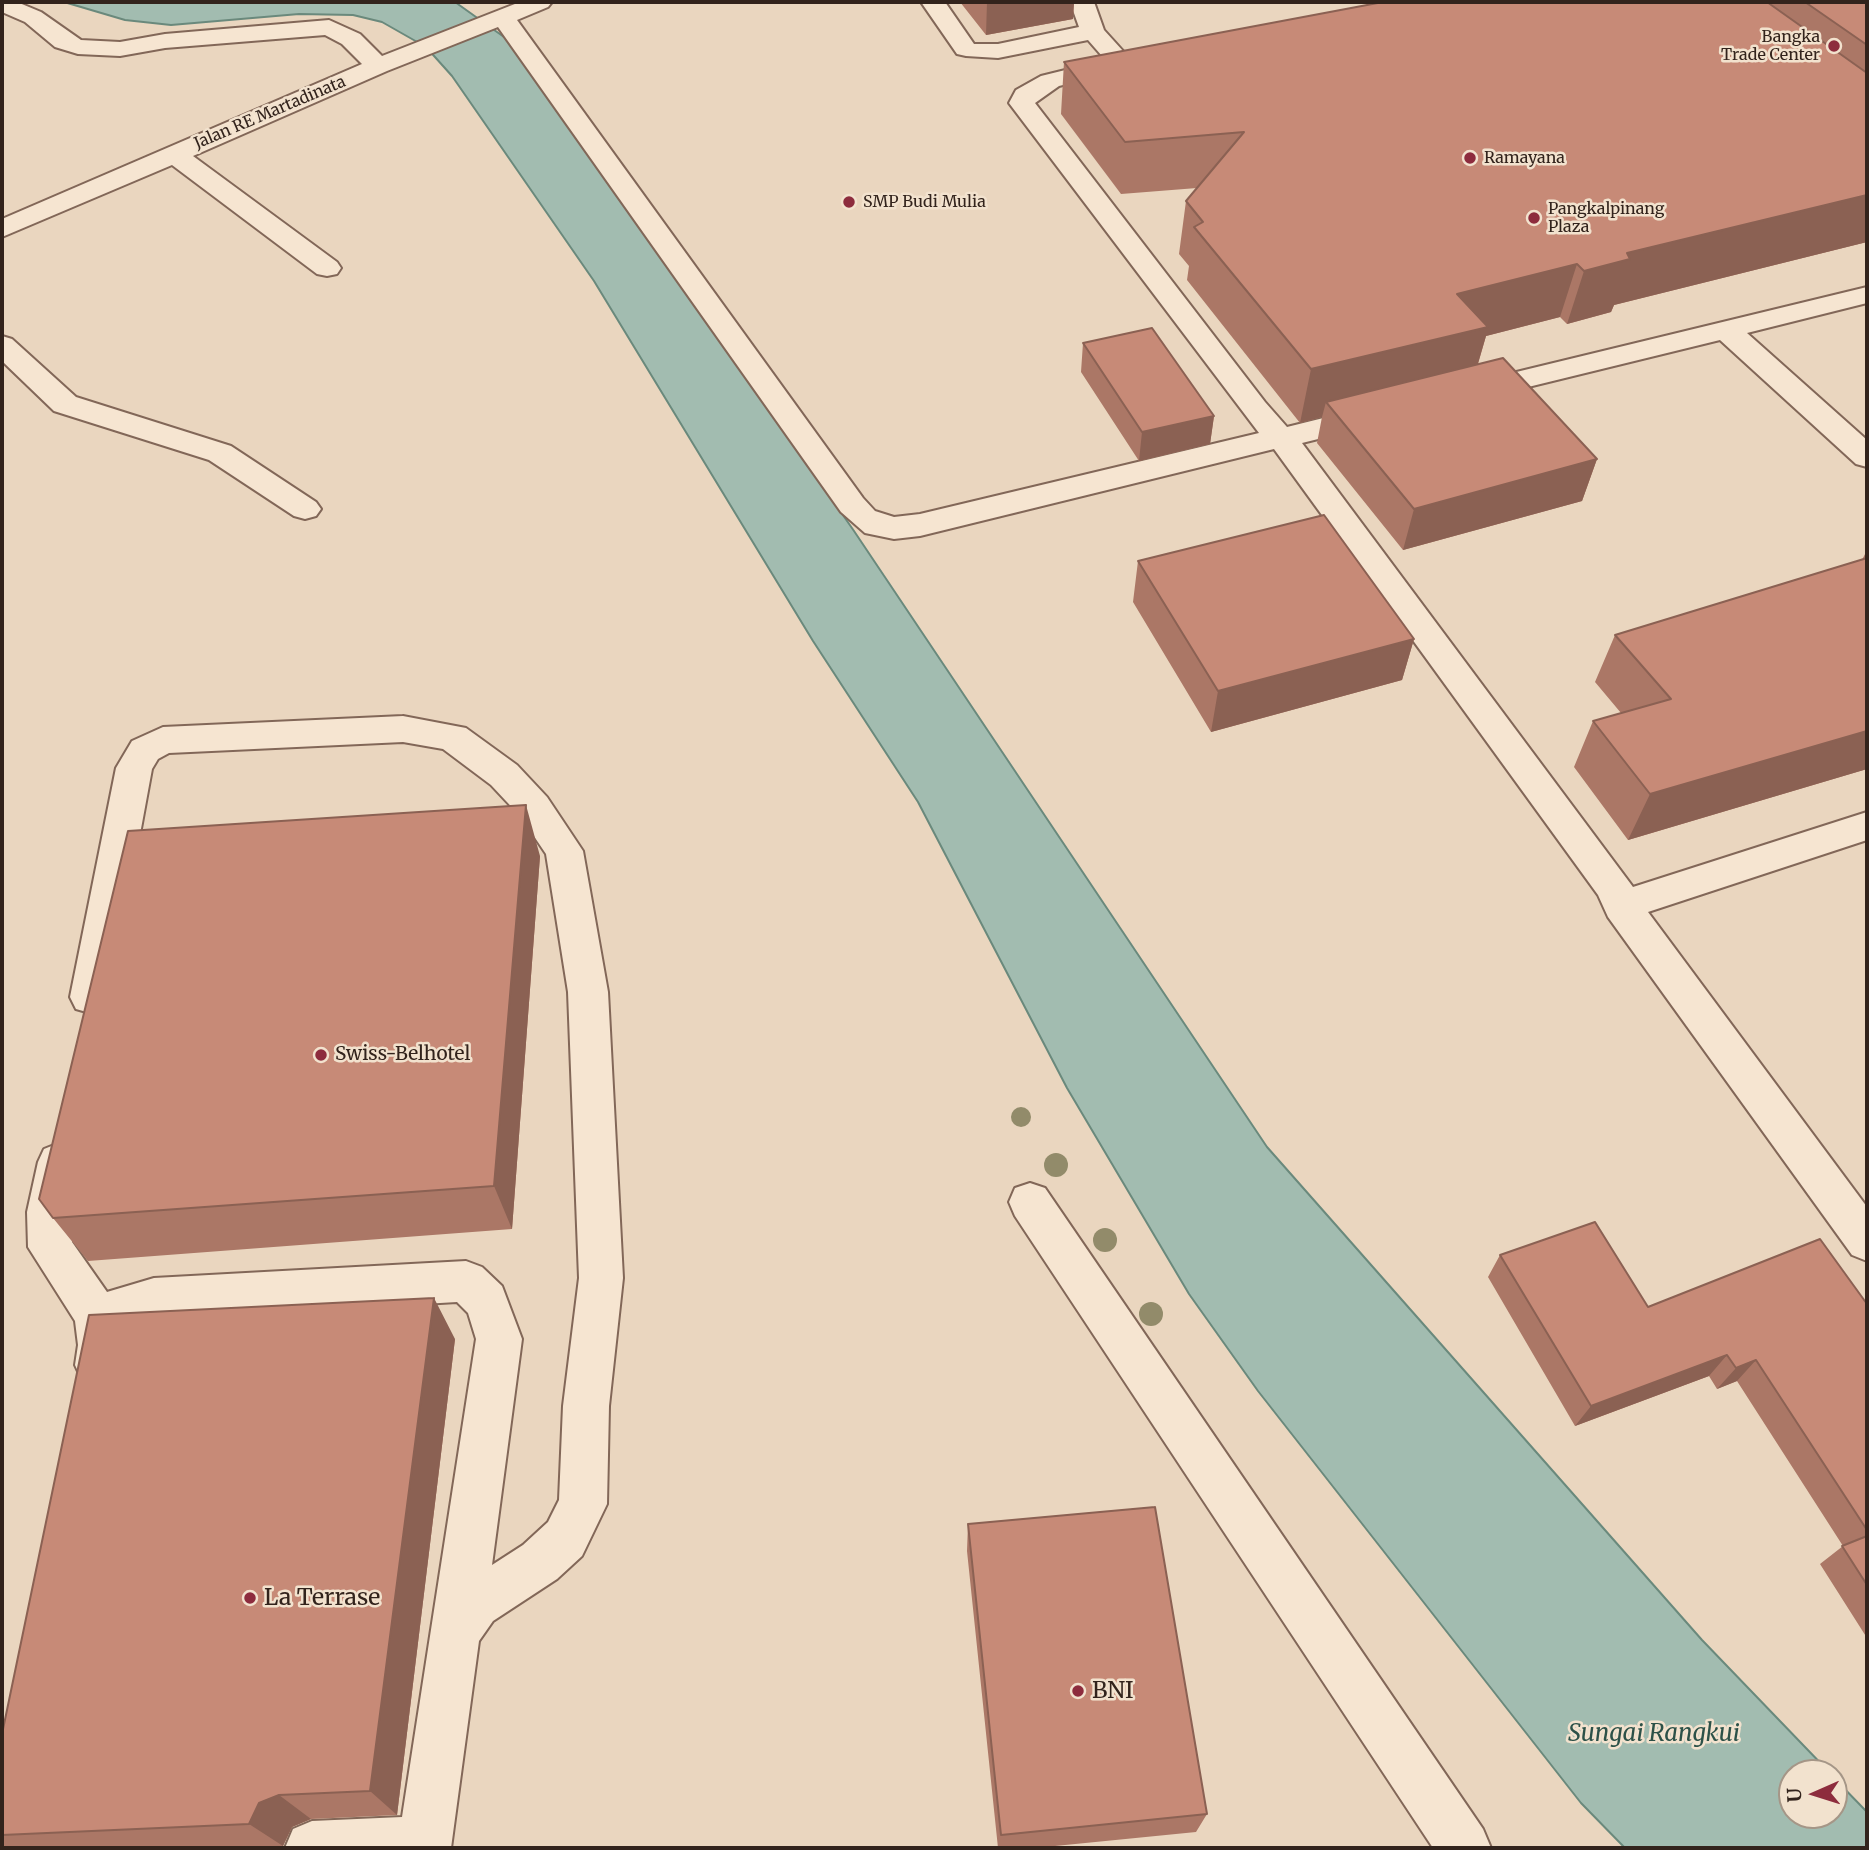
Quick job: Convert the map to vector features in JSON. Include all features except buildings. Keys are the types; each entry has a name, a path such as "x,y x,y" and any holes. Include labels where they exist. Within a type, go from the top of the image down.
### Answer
{"street":[{"name":"Jalan RE Martadinata","path":"2,229 418,51 501,12 540,2"},
{"path":"933,2 966,49 975,51 998,51 1093,32"},
{"path":"1082,2 1093,32 1128,62 1050,81 1025,95 1022,103 1279,439 1282,449 1603,891 1622,906 1867,1241"},
{"path":"2,4 33,17 64,42 78,47 120,49 178,40 329,27 351,39 378,66"},
{"path":"501,12 864,518 886,527 908,528 1113,481 1395,411"},
{"path":"174,154 327,268"},
{"path":"1448,398 1867,295"},
{"path":"1726,330 1867,457"},
{"path":"2,345 65,404 220,453 305,509"},
{"path":"85,1025 134,768 145,750 163,740 403,729 453,737 504,775 534,807 565,850 588,992 601,1278 586,1406 583,1504 565,1539 540,1562 476,1604 455,1631"},
{"path":"1622,906 1867,826"},
{"path":"66,1122 49,1212 50,1247 97,1315 101,1345 91,1408"},
{"path":"1030,1202 1464,1848"},
{"path":"97,1315 154,1299 466,1281 486,1301 499,1339 464,1590 455,1631 424,1845 312,1848"}],"water":[{"name":"Sungai Rangkui","path":"64,2 455,2 518,47 854,531 1267,1147 1702,1640 1817,1759 1778,1759 1778,1829 1848,1829 1848,1792 1867,1812 1867,1848 1625,1848 1581,1803 1258,1391 1189,1294 1067,1088 918,802 813,641 594,281 452,76 426,47 382,22 353,15 299,14 171,25 125,20"}],"place":[{"name":"Bangka Trade Center","path":"1834,46"},
{"name":"Ramayana","path":"1470,158"},
{"name":"SMP Budi Mulia","path":"849,202"},
{"name":"Pangkalpinang Plaza","path":"1534,218"},
{"name":"Swiss-Belhotel","path":"321,1055"},
{"name":"La Terrase","path":"250,1598"},
{"name":"BNI","path":"1078,1691"}]}
